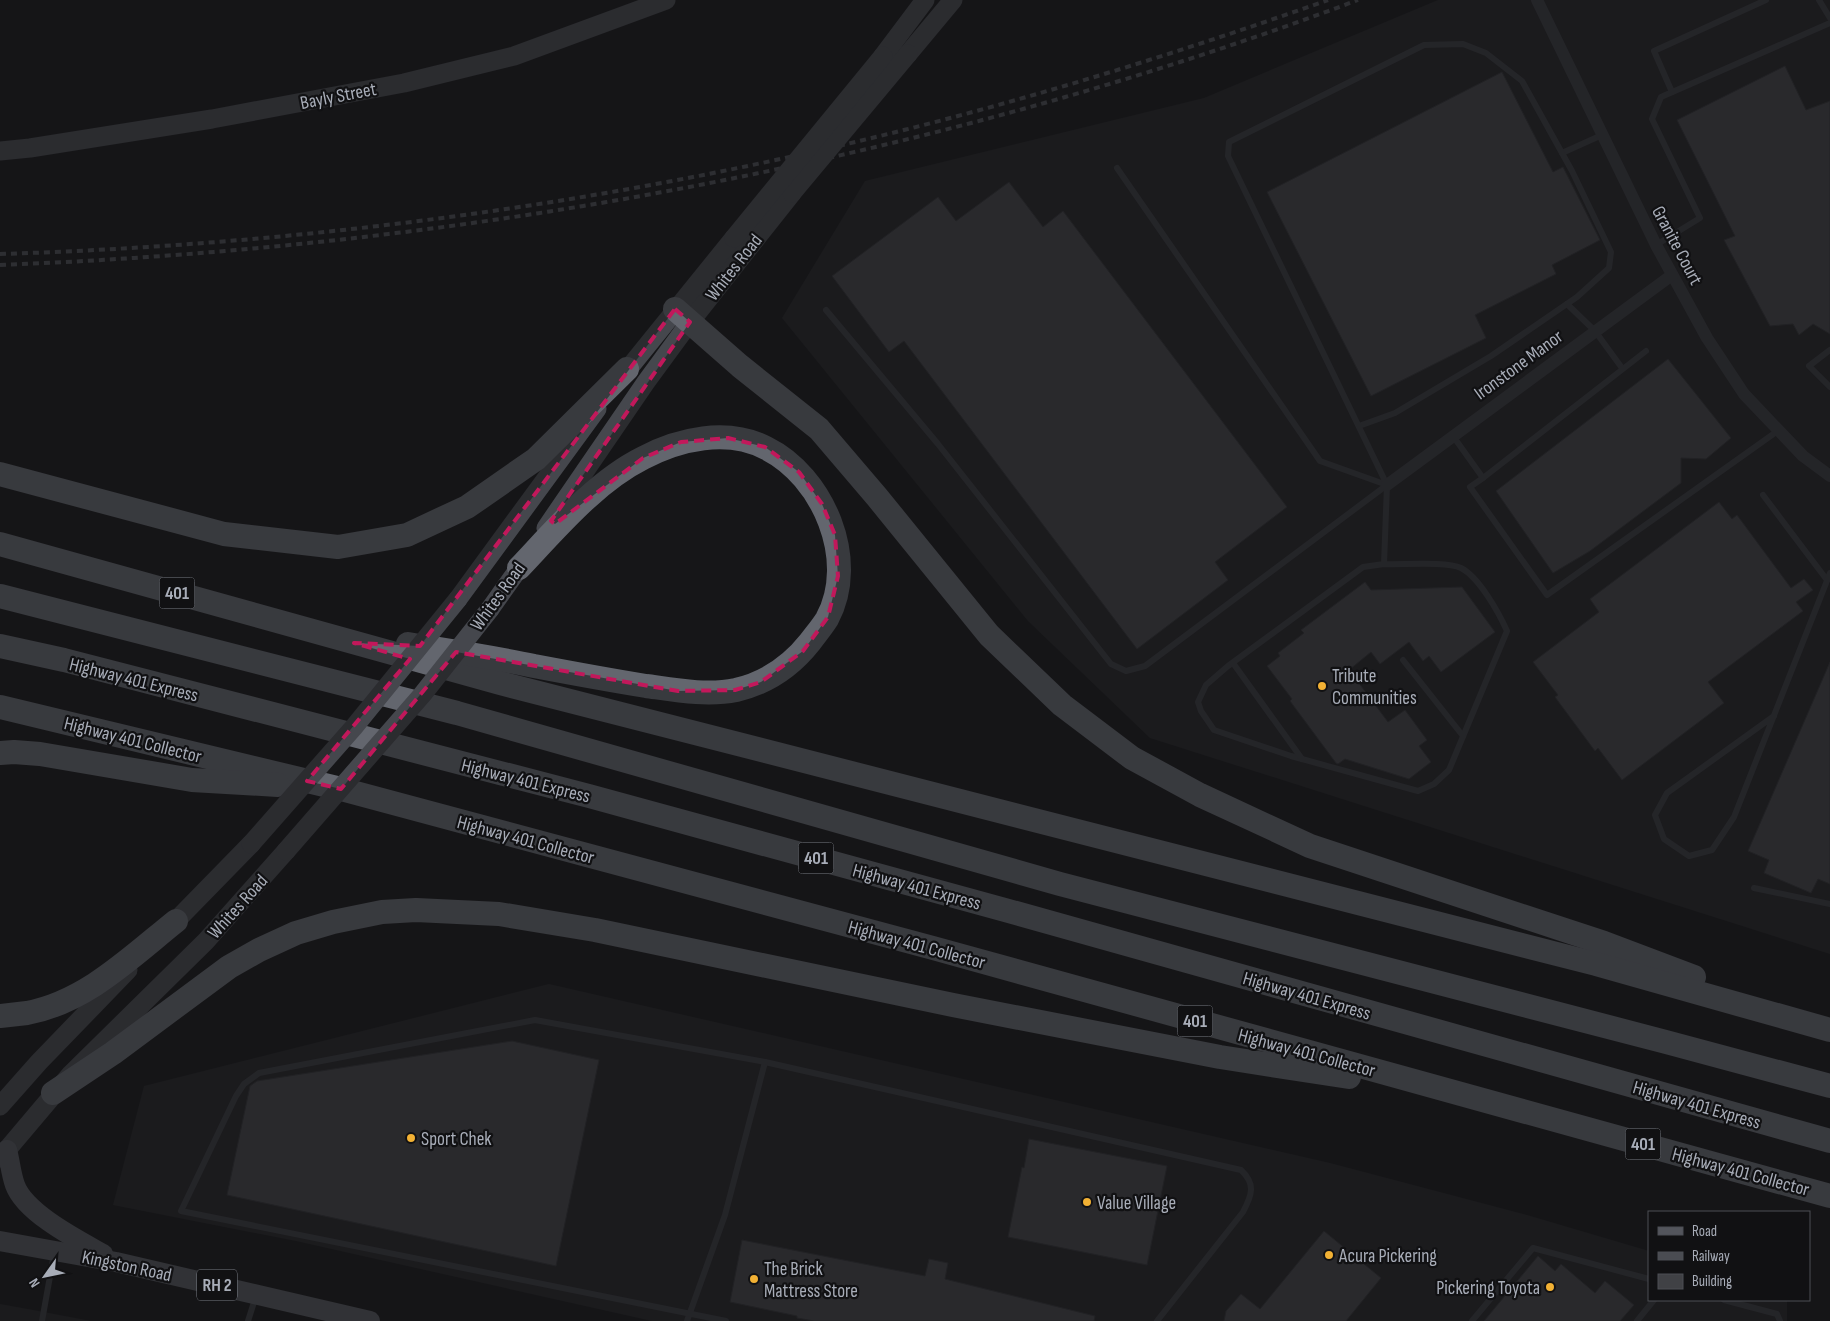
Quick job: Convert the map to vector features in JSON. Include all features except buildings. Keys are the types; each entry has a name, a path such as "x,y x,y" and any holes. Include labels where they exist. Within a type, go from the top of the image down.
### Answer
{"highway":[{"path":"682,315 740,366 819,429 989,635 1062,705 1132,758 1200,795 1310,846 1604,944 1830,1029"},
{"path":"0,474 224,534 338,547 406,534 467,507 536,459 627,369"},
{"path":"354,643 406,644 678,691 707,692 735,690 761,682 784,668 803,651 828,617 838,576 835,536 829,519 822,504 799,472 765,447 728,438 709,438 681,442 627,467 582,503 519,568"},
{"name":"401","path":"0,544 500,683 1596,964 1830,1029"},
{"path":"0,592 57,609"},
{"name":"401","path":"0,596 57,609 457,713 1060,884 1830,1086"},
{"name":"Highway 401 Express","path":"0,646 73,663 598,798 1830,1141"},
{"name":"Highway 401 Collector","path":"0,707 341,789 933,948 1830,1196"},
{"path":"0,753 40,754 192,780 341,789"},
{"path":"54,1094 114,1053 229,967 258,950 296,933 333,922 382,912 416,910 499,914 595,930 1220,1057 1456,1093"},
{"path":"0,1016 28,1012 73,997 89,988 176,921"}],"main road":[{"name":"Bayly Street","path":"0,151 30,148 203,120 404,83 514,56 666,0"},
{"name":"Whites Road","path":"4,1154 71,1074 206,941 422,695 490,609 646,382 682,315 734,238 884,56 925,0"},
{"name":"Whites Road","path":"0,1106 39,1062 251,844 354,727 458,599 627,369 756,238 953,0"},
{"path":"4,1154 16,1186 29,1203 50,1223 116,1262"},
{"name":"Kingston Road","path":"0,1241 116,1262 370,1321"}],"street":[{"name":"Granite Court","path":"1540,6 1656,245 1707,338 1744,394 1803,456 1830,476"},
{"name":"Ironstone Manor","path":"1387,485 1672,275"}],"lane":[{"path":"1672,92 1654,50 1766,0"},
{"path":"1819,0 1830,18"},
{"path":"1656,245 1700,218 1652,119 1661,97 1830,23"},
{"path":"1359,426 1395,413 1491,356 1577,297 1609,268 1611,252 1562,153 1522,81 1486,53 1463,44 1424,45 1229,142 1228,156 1387,485 1384,564"},
{"path":"1562,153 1602,135"},
{"path":"1117,168 1320,461 1387,485"},
{"path":"1566,304 1595,331 1622,368"},
{"path":"826,310 938,444 1112,664 1126,671 1145,666 1387,485"},
{"path":"1830,350 1809,366 1830,387"},
{"path":"1646,351 1470,487 1547,595 1779,430"},
{"path":"1453,436 1483,478"},
{"path":"1763,495 1827,580"},
{"path":"1384,564 1444,565 1461,568 1476,581 1507,631 1449,770 1434,784 1418,791 1302,760 1214,730 1201,711 1198,702 1206,684 1232,663 1363,567 1384,564"},
{"path":"1774,716 1667,793 1655,815 1664,839 1689,856 1712,850 1734,818 1774,716 1827,580 1830,573"},
{"path":"1403,660 1463,736"},
{"path":"1232,663 1302,760"},
{"path":"1754,888 1830,904"},
{"path":"726,1321 181,1211 236,1096 244,1084 259,1073 535,1020 765,1062 1241,1170 1248,1177 1252,1185 1250,1199 1243,1212 1157,1321"},
{"path":"687,1321 725,1215 765,1062"},
{"path":"1472,1321 1533,1248 1648,1279"},
{"path":"42,1321 54,1250"},
{"path":"248,1321 256,1294"},
{"path":"1637,1321 1653,1301"},
{"path":"1728,1301 1777,1314 1780,1321"}],"highlighted area":[{"path":"675,309 690,322 551,521 555,524 643,458 681,442 728,438 765,447 799,472 822,504 835,535 838,576 828,617 803,651 761,682 735,690 678,691 456,652 341,789 307,781 410,659 354,643 420,646"}],"shaded area":[{"path":"1438,0 1830,0 1830,954 1150,738 1028,621 782,318 865,181 1204,98"},
{"path":"549,984 1330,1163 1527,1215 1648,1251 1648,1301 1787,1301 1787,1321 652,1321 296,1241 113,1205 144,1086"},
{"path":"0,1304 33,1310 91,1321 0,1321"}],"railway":[{"path":"0,254 98,250 296,235 493,211 689,178 854,142 991,107 1194,46 1328,0"},
{"path":"0,265 173,255 346,239 519,216 690,187 860,151 1028,108 1194,57 1358,0"}],"place":[{"name":"Tribute Communities","path":"1322,686"},
{"name":"Sport Chek","path":"411,1138"},
{"name":"Value Village","path":"1087,1202"},
{"name":"Acura Pickering","path":"1329,1255"},
{"name":"The Brick Mattress Store","path":"754,1279"},
{"name":"Pickering Toyota","path":"1550,1287"}]}
